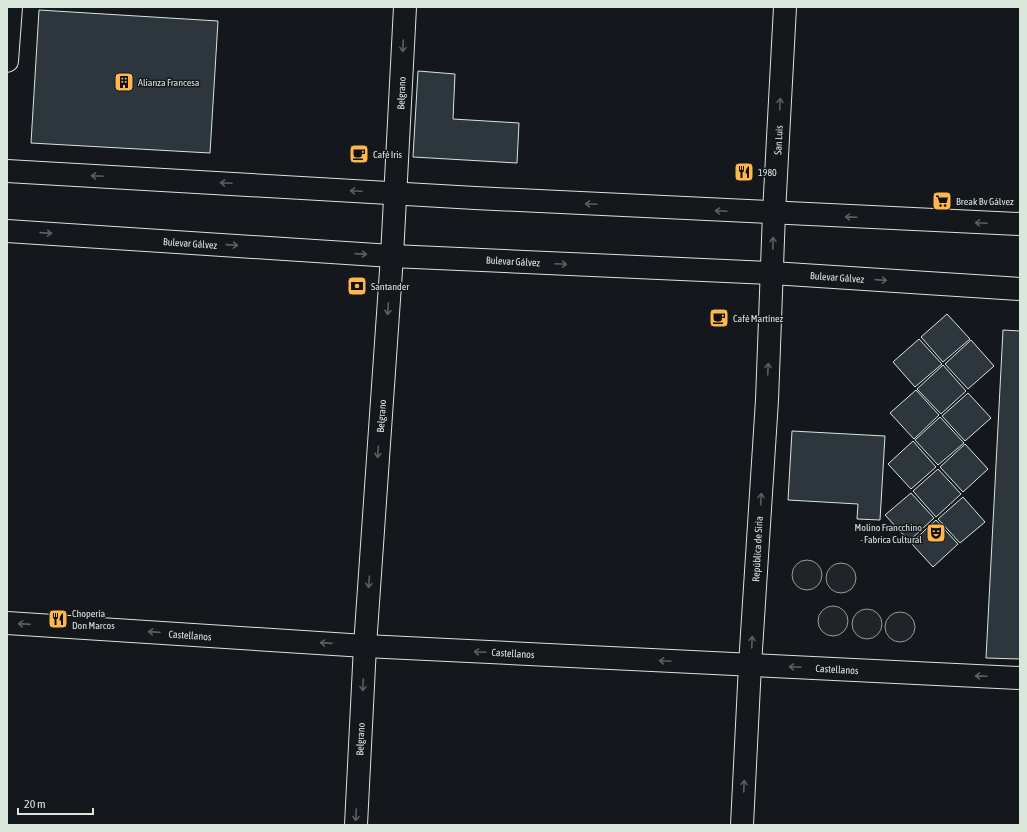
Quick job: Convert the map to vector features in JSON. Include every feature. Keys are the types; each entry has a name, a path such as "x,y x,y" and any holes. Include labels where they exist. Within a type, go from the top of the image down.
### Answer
{"street":[{"path":"7,61 11,7"},
{"name":"Belgrano","path":"356,825 365,646 392,256 405,7"},
{"name":"San Luis","path":"772,273 785,7"},
{"path":"7,170 475,198 1020,224"},
{"name":"Bulevar Gálvez","path":"7,231 392,256 772,273 1020,289"},
{"name":"República de Siria","path":"742,825 750,665 767,400 772,273"},
{"name":"Castellanos","path":"7,623 365,646 1020,678"}],"shaded area":[{"path":"807,560 813,561 821,569 821,581 813,589 807,590 801,589 793,581 792,575 793,569 801,561"},
{"path":"841,563 847,564 855,572 855,584 847,592 841,593 835,592 827,584 826,578 827,572 835,564"},
{"path":"833,606 839,607 847,615 847,627 839,635 833,636 827,635 819,627 818,621 819,615 827,607"},
{"path":"867,609 873,610 881,618 881,630 873,638 867,639 861,638 853,630 852,624 853,618 861,610"},
{"path":"900,612 906,613 914,621 914,633 906,641 900,642 894,641 886,633 885,627 886,621 894,613"}],"building":[{"name":"Alianza Francesa","path":"39,10 218,21 210,153 31,143"},
{"path":"418,71 455,74 453,119 519,123 517,163 413,157"},
{"path":"947,314 970,339 943,362 921,337"},
{"path":"1003,330 1020,331 1020,659 986,658"},
{"path":"919,339 942,364 915,387 893,362"},
{"path":"971,340 994,366 968,389 945,364"},
{"path":"943,365 966,391 941,414 917,389"},
{"path":"916,390 939,415 914,439 890,413"},
{"path":"968,393 991,418 965,441 942,416"},
{"path":"940,417 964,443 938,465 915,440"},
{"path":"792,431 885,436 880,520 857,519 858,504 788,500"},
{"path":"913,441 936,467 911,489 888,464"},
{"path":"965,444 988,469 963,492 940,467"},
{"path":"938,469 961,494 936,517 913,491"},
{"path":"911,493 934,518 909,541 885,515"},
{"path":"963,497 985,522 960,543 938,519"},
{"path":"936,520 958,544 933,567 911,543"}],"place":[{"name":"Alianza Francesa","path":"124,82"},
{"name":"Café Iris","path":"359,154"},
{"name":"1980","path":"744,172"},
{"name":"Break Bv Gálvez","path":"942,201"},
{"name":"Santander","path":"357,286"},
{"name":"Café Martínez","path":"719,318"},
{"name":"Molino Francchino - Fabrica Cultural","path":"936,533"},
{"name":"Chopería Don Marcos","path":"58,619"}]}
